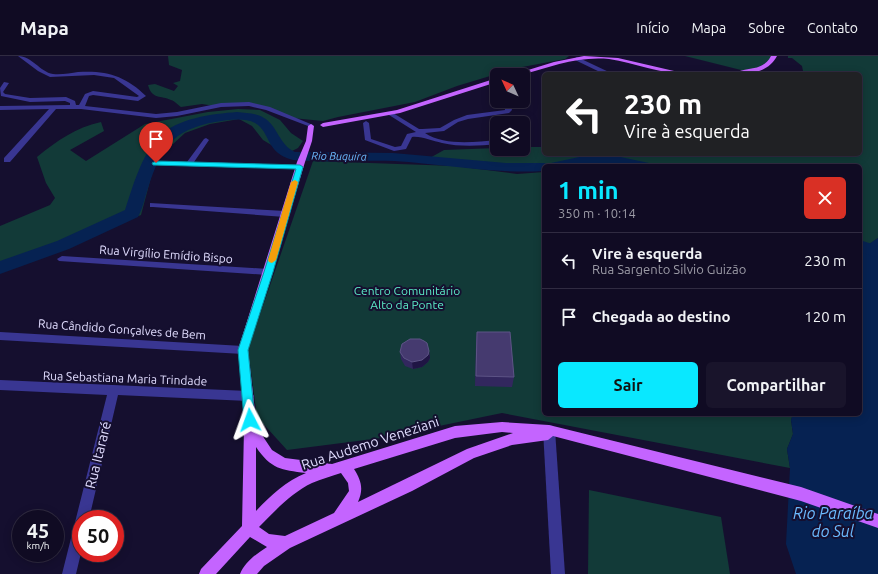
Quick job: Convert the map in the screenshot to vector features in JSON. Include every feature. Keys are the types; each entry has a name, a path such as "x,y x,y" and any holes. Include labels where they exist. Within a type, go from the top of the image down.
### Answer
{"main road":[{"path":"749,72 765,66 774,56"},
{"path":"530,71 577,59 601,57 627,61 671,72"},
{"path":"285,543 271,542 261,538 249,527 250,420 243,350 300,164 310,138 317,124 391,114 490,82"},
{"path":"250,420 256,438 268,454 283,464 338,468 354,480 356,492 350,503 338,518"},
{"name":"Rua Audemo Veneziani","path":"206,574 275,501 308,478 455,432 502,427 552,432 727,475 801,494 878,521"},
{"name":"Rua Audemo Veneziani","path":"247,574 259,561 285,543 407,486 471,453 512,439 552,432"}],"street":[{"path":"21,56 47,74 56,76 94,73 109,74 120,78 143,96 138,99 100,93 90,94 85,98 81,107"},
{"path":"35,57 36,67"},
{"path":"577,59 605,72"},
{"path":"6,83 0,91 2,95 30,100 66,99 73,102 73,107"},
{"path":"0,108 81,107 156,116 177,114 221,105 249,104 263,106 292,118 317,124"},
{"path":"7,160 55,107"},
{"path":"366,123 368,140 394,149 404,148 409,136 419,132 442,130 467,116 507,112 509,108"},
{"path":"391,114 432,139 460,143 490,142"},
{"path":"189,164 206,140"},
{"path":"156,163 300,164"},
{"path":"153,205 285,214"},
{"name":"Rua Virgílio Emídio Bispo","path":"62,259 268,272"},
{"name":"Rua Cândido Gonçalves de Bem","path":"0,336 243,350"},
{"name":"Rua Sebastiana Maria Trindade","path":"0,386 248,396"},
{"name":"Rua Itararé","path":"84,510 114,390"},
{"path":"552,432 558,574"},
{"path":"69,574 72,562"}],"green space":[{"path":"168,56 569,56 565,59 517,68 490,68 490,76 457,86 415,102 323,121 292,118 268,108 235,104 215,106 202,104 181,107 175,102 154,95 148,85 155,84 174,91 178,86 173,83 180,81 182,70 169,65"},
{"path":"685,56 774,56 772,60 749,72"},
{"path":"788,56 878,56 878,238 864,248 862,247 862,164 635,164 611,159 584,160 567,164 542,164 542,167 500,168 428,159 444,150 490,148 490,156 530,156 530,147 542,147 542,156 862,156 862,72 801,72 803,71 802,66 792,58 788,58"},
{"path":"238,109 260,110 280,120 291,133 303,141 298,148 284,155 278,149 263,140 252,126 239,119 210,124 185,133 160,156 154,166 141,215 0,272 0,226 50,205 55,198 46,183 37,157 52,145 75,131 101,122 104,131 70,150 86,161 145,124 208,112"},
{"name":"Centro Comunitário Alto da Ponte","path":"313,161 455,166 517,174 542,172 542,416 792,416 791,420 793,434 787,449 790,468 502,413 381,438 287,450 257,417 248,349"},
{"path":"589,490 721,517 730,574 588,574"}],"water":[{"name":"Rio Paraíba do Sul","path":"878,238 878,574 796,574 786,544 790,468 787,449 793,434 791,420 792,416 862,416 862,249"}],"building":[{"path":"477,332 510,332 514,377 476,376"},
{"path":"410,339 420,339 427,343 429,351 428,355 422,360 412,362 404,358 400,352 402,344"}],"waterway":[{"name":"Rio Buquira","path":"0,268 63,245 132,213 148,167 163,141 170,134 181,129 194,124 223,117 237,116 259,120 267,127 281,149 293,156 393,157 487,166 525,168 542,167"},
{"name":"Rio Buquira","path":"565,164 584,160 611,159 635,164"},
{"name":"Rio Buquira","path":"862,247 878,252"}],"slow traffic":[{"path":"272,260 295,182"}],"route":[{"path":"156,163 300,167 243,350 250,420"}]}
